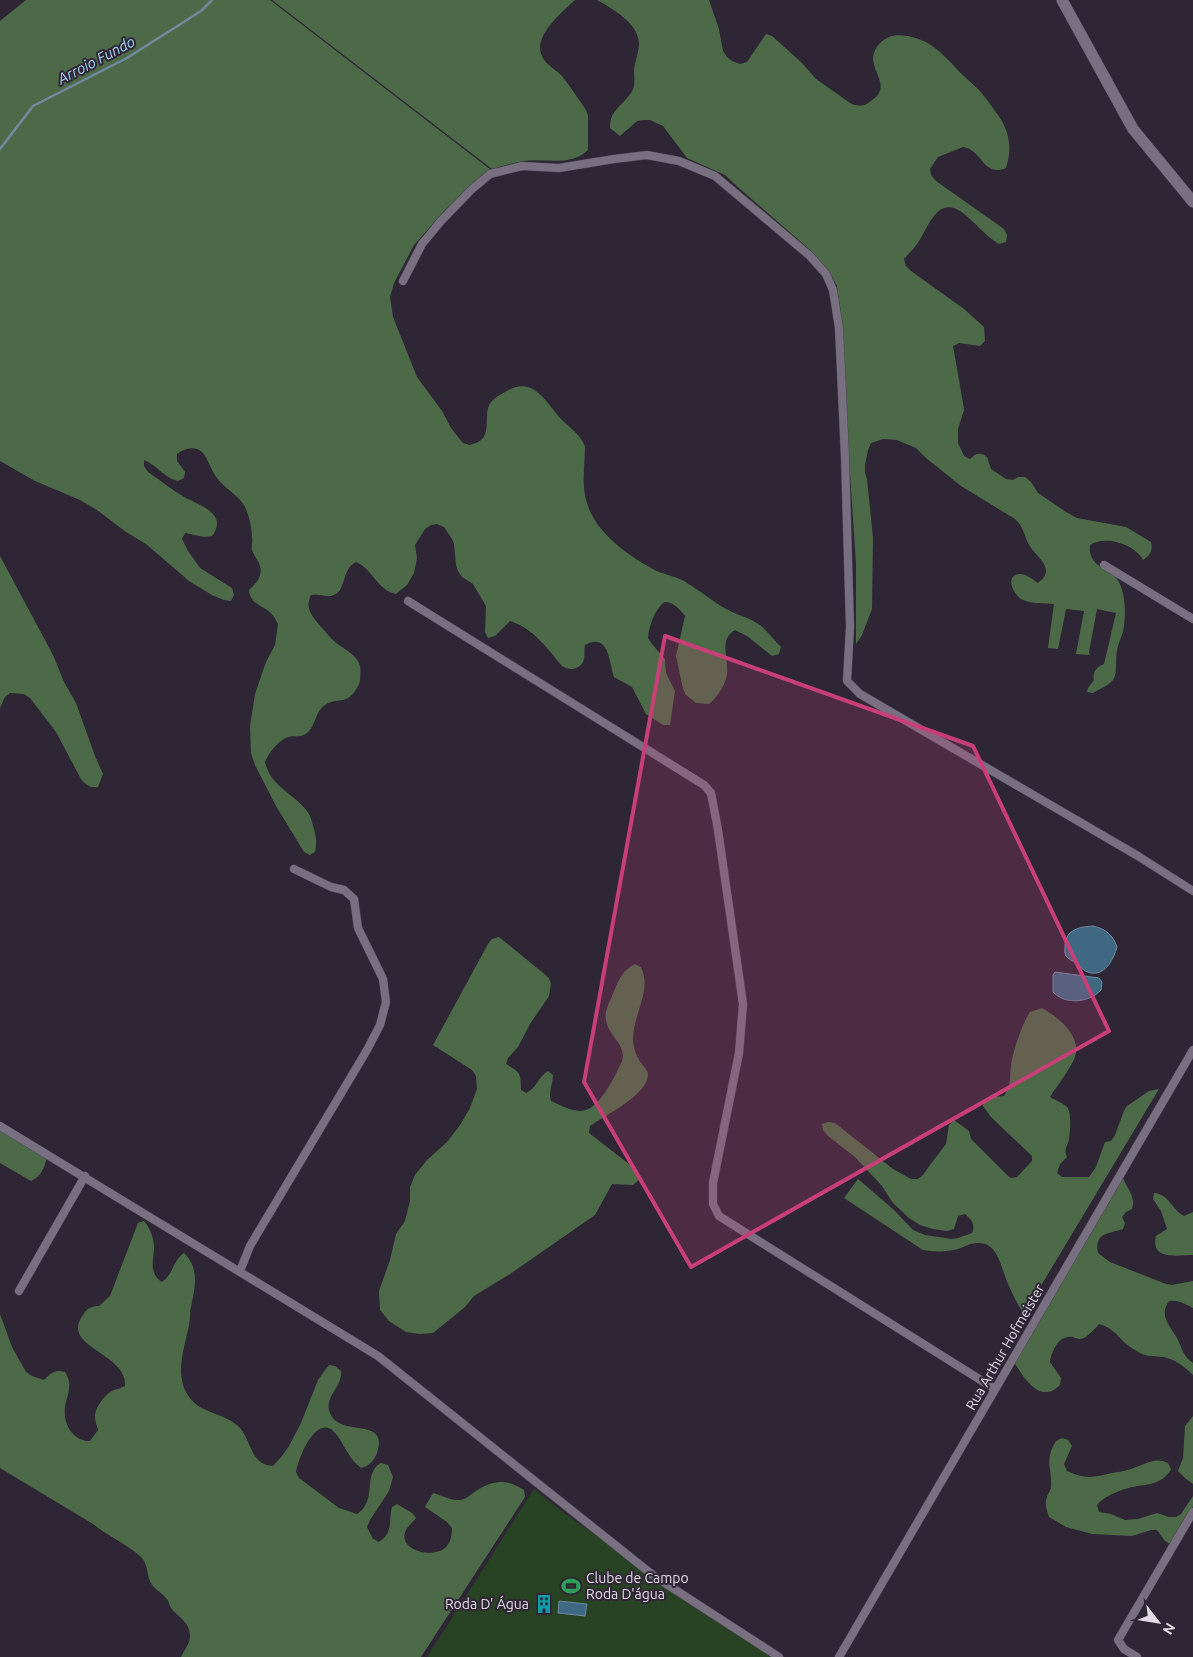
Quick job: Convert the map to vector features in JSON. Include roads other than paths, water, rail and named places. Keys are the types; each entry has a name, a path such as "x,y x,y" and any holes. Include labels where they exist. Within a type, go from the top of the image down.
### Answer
{"main road":[{"path":"1062,0 1133,129 1193,202"}],"street":[{"path":"403,281 422,244 471,190 490,174 522,166 559,168 614,158 647,155 679,161 715,176 810,256 826,274 833,290 839,328 845,457 850,627 847,681 860,694 1193,891"},
{"path":"1104,565 1193,619"},
{"path":"408,601 704,785 711,793 743,1004 739,1053 713,1183 713,1204 719,1216 995,1389"},
{"path":"240,1271 250,1246 367,1050 380,1025 386,1002 383,979 358,928 354,899 344,890 331,887 294,869"},
{"name":"Rua Arthur Hofmeister","path":"839,1657 1193,1050"},
{"path":"0,1126 378,1356 654,1576 779,1657"},
{"path":"19,1291 85,1176"},
{"path":"1137,1657 1124,1649 1118,1640 1193,1512"},
{"path":"1120,1657 1124,1649"}],"water":[{"path":"1093,926 1108,933 1117,947 1109,965 1097,973 1085,971 1065,955 1068,935 1079,928"},
{"path":"1055,972 1099,978 1102,982 1101,990 1084,1000 1070,1001 1064,999 1053,992 1053,975"},
{"path":"559,1601 587,1604 585,1616 558,1613"}],"waterway":[{"name":"Arroio Fundo","path":"0,149 33,106 127,58 201,11 212,0"}],"place":[{"name":"Clube de Campo Roda D'água","path":"571,1586"},
{"name":"Roda D' Água","path":"544,1604"}]}
